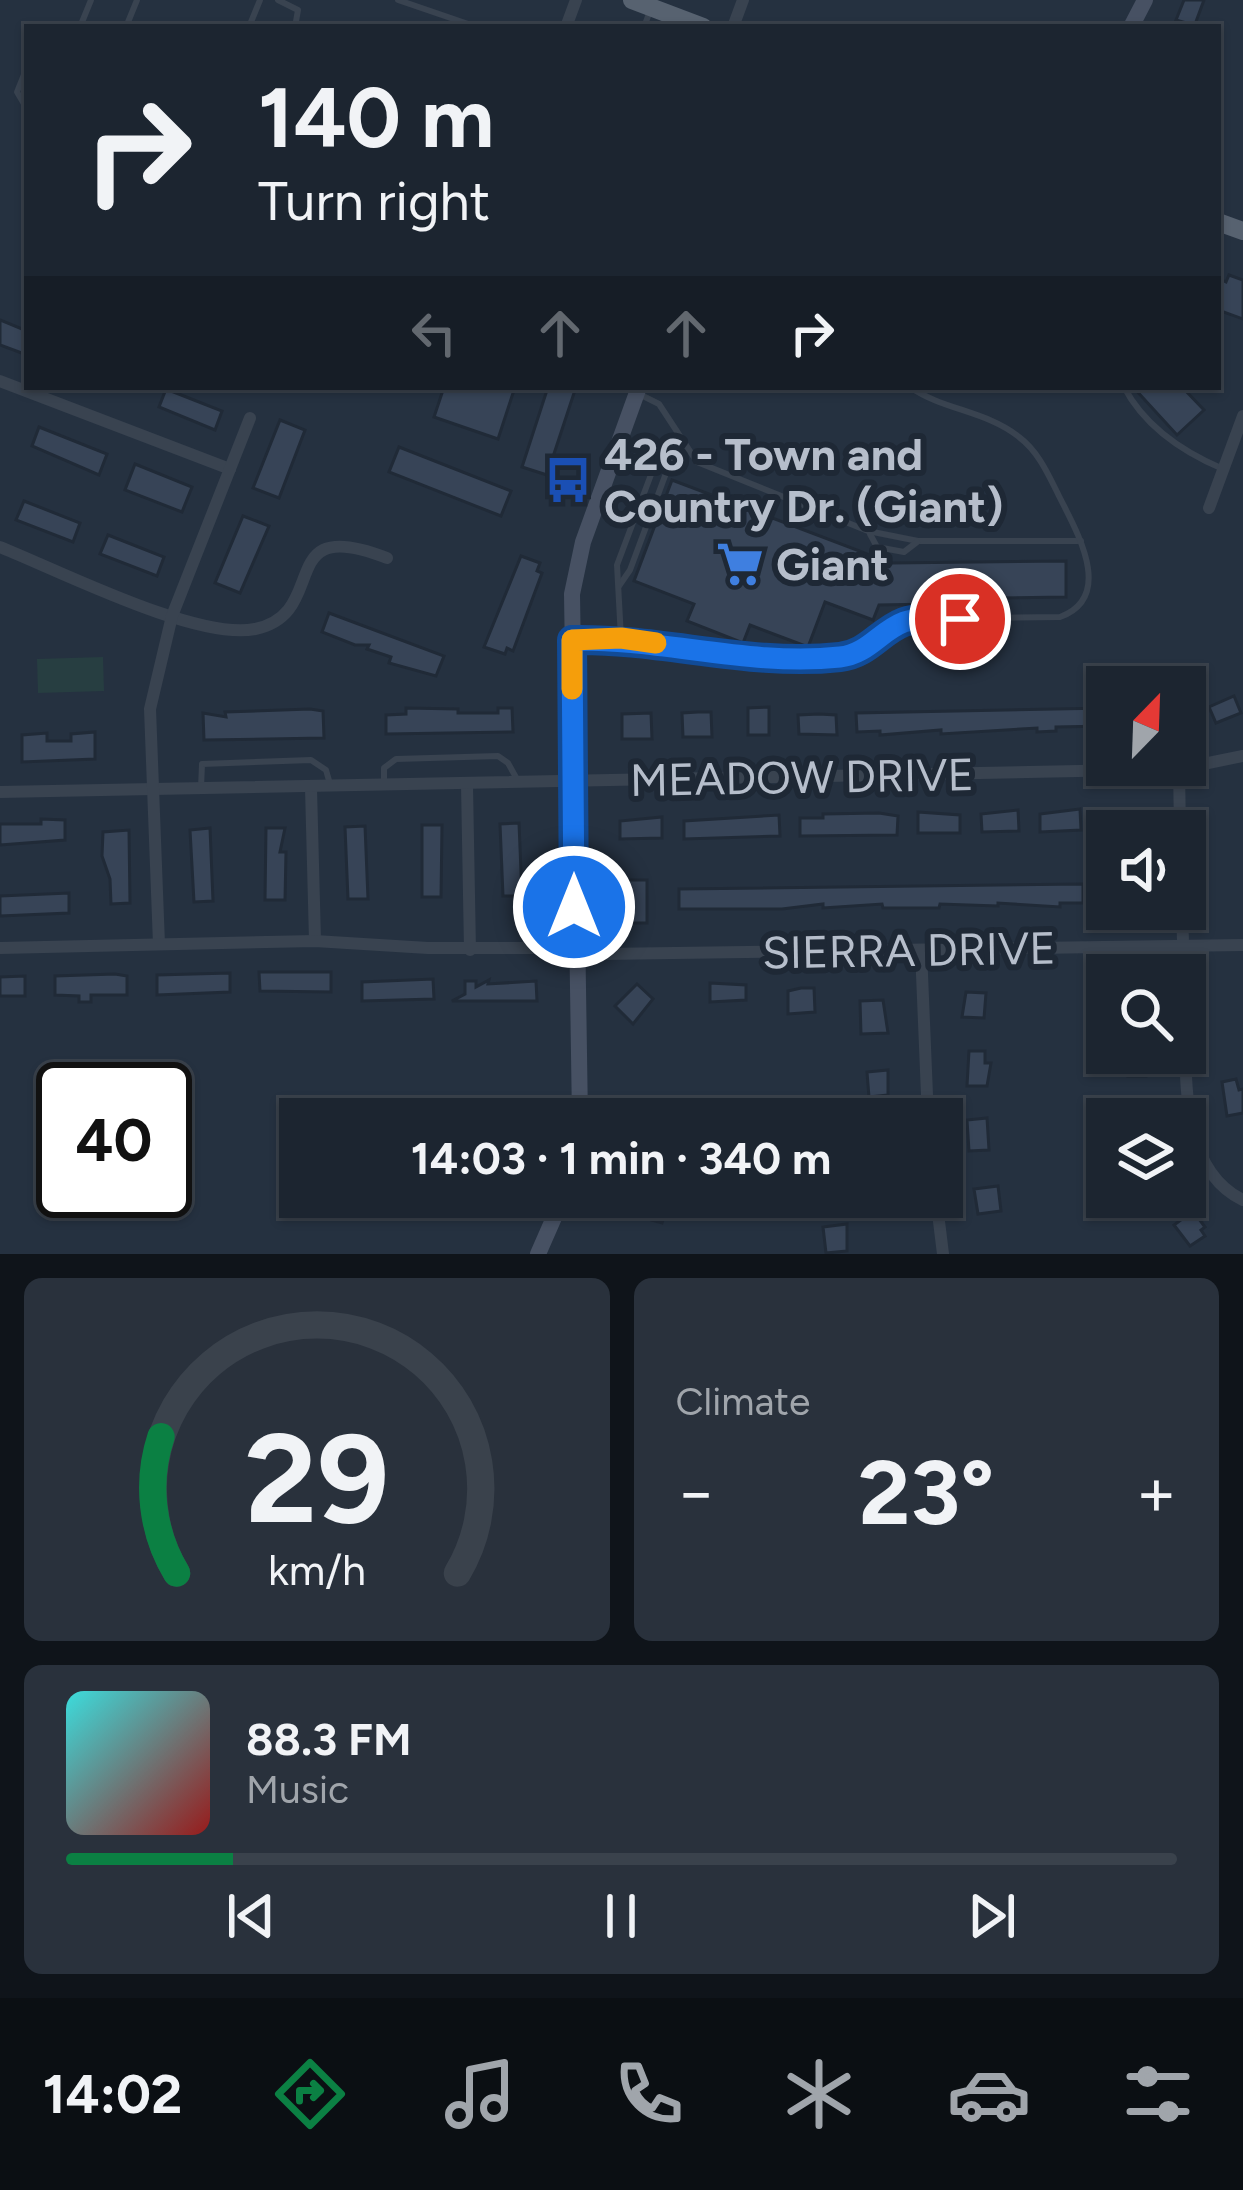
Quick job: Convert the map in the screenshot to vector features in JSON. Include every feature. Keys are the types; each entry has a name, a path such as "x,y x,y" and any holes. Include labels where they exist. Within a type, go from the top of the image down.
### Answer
{"main road":[{"path":"632,0 696,24"}],"street":[{"path":"0,381 230,469"},
{"path":"583,1098 575,950 572,594 579,555 633,390"},
{"path":"1208,508 1243,417"},
{"path":"159,944 150,709 172,616 250,418"},
{"path":"0,547 172,616 242,630 256,628 290,608 310,563 325,548 346,544 387,558"},
{"name":"MEADOW DRIVE","path":"1206,766 1243,756"},
{"name":"MEADOW DRIVE","path":"0,792 1086,771"},
{"path":"467,785 470,950"},
{"path":"311,788 315,941"},
{"path":"1183,930 1183,954"},
{"name":"SIERRA DRIVE","path":"0,948 315,941 602,954 1243,945"},
{"path":"921,950 927,1098"},
{"path":"1186,1074 1186,1100 1196,1139 1218,1183 1243,1200"},
{"path":"538,1254 554,1218"},
{"path":"939,1218 943,1254"}],"lane":[{"path":"278,0 298,10 296,24"},
{"path":"398,0 467,24"},
{"path":"645,24 652,8"},
{"path":"24,74 17,92 24,104"},
{"path":"637,390 657,402 702,465 868,531 918,541 1082,541"},
{"path":"572,640 621,638 785,660 851,656 900,623 913,620 1060,617 1075,610 1086,594 1087,553 1030,445 999,424 915,390"},
{"path":"929,398 933,390"},
{"path":"1126,390 1178,448 1223,469"},
{"path":"621,638 616,568 650,477 687,448"},
{"path":"619,586 673,455"},
{"path":"868,531 877,547 891,551 904,551 918,541"},
{"path":"384,787 385,768 396,759 498,756 520,784"},
{"path":"201,789 202,764 311,760 326,770 330,788"}],"green space":[{"path":"103,657 104,691 38,693 37,659"}],"building":[{"path":"1184,0 1204,0 1195,24 1176,20"},
{"path":"1229,275 1243,280 1243,319 1221,311 1221,280 1226,282"},
{"path":"0,320 24,330 24,354 0,345"},
{"path":"169,390 222,411 215,430 159,407"},
{"path":"443,390 514,390 498,439 434,417"},
{"path":"547,390 575,390 547,475 522,467"},
{"path":"1136,390 1185,390 1204,410 1177,435"},
{"path":"280,420 305,430 279,498 253,488"},
{"path":"39,427 107,454 99,475 32,446"},
{"path":"399,447 511,491 501,516 389,472"},
{"path":"135,464 192,487 182,512 125,490"},
{"name":"Giant","path":"672,480 891,563 1066,561 1066,597 932,599 933,604 879,605 873,620 825,602 808,647 750,625 743,643 687,621 694,604 634,581"},
{"path":"24,501 80,523 73,542 16,520"},
{"path":"243,516 269,526 240,593 215,583"},
{"path":"108,535 164,557 157,576 100,554"},
{"path":"521,556 540,563 537,571 542,573 513,651 507,648 505,654 484,647"},
{"path":"329,613 444,656 436,676 389,663 391,657 367,649 369,645 355,645 322,632"},
{"path":"1234,696 1241,713 1216,723 1209,707"},
{"path":"769,707 769,735 748,735 748,708"},
{"path":"406,708 498,713 498,708 512,708 513,732 386,734 386,715 406,714"},
{"path":"1086,708 1086,726 880,735 880,731 857,732 856,713"},
{"path":"323,711 324,738 204,740 203,713 226,717 225,712"},
{"path":"711,712 712,737 683,737 682,713"},
{"path":"651,713 652,739 622,739 622,714"},
{"path":"798,715 836,715 837,735 799,734"},
{"path":"95,732 95,759 22,762 22,735 47,733 47,741 71,741 71,734"},
{"path":"1080,809 1081,830 1040,832 1040,814"},
{"path":"1018,810 1019,831 982,832 981,814"},
{"path":"918,812 960,815 960,833 918,833"},
{"path":"779,815 780,836 684,839 684,821"},
{"path":"898,816 897,835 800,836 800,818"},
{"path":"662,817 662,838 620,839 620,821"},
{"path":"41,819 65,820 65,840 0,845 0,824 41,824"},
{"path":"519,823 522,896 503,896 500,824"},
{"path":"422,825 442,825 441,897 422,897"},
{"path":"365,826 368,899 348,899 345,827"},
{"path":"210,828 213,901 194,902 190,830"},
{"path":"266,828 285,828 280,852 286,852 285,900 265,900"},
{"path":"129,830 130,903 111,904 110,879 102,856 103,832"},
{"path":"627,880 647,880 647,923 623,923"},
{"path":"1083,884 1083,903 1060,903 1060,907 998,903 940,904 939,908 883,908 882,904 823,908 823,904 679,909 679,889"},
{"path":"69,893 69,913 0,916 0,896"},
{"path":"259,972 331,972 331,992 260,991"},
{"path":"230,973 230,992 157,995 157,975"},
{"path":"25,976 25,996 0,996 0,977"},
{"path":"55,976 127,976 127,995 91,995 91,1002 79,1002 79,996 55,995"},
{"path":"433,979 434,999 362,1001 362,982"},
{"path":"489,980 488,984 536,981 537,1001 452,1001 465,994 465,981 476,981 476,987"},
{"path":"710,983 746,985 746,1000 710,1002"},
{"path":"637,984 653,999 633,1024 615,1006"},
{"path":"814,988 815,1012 788,1014 788,991"},
{"path":"966,992 986,993 984,1018 962,1017"},
{"path":"883,1000 888,1033 861,1034 860,1001"},
{"path":"969,1051 985,1051 985,1063 991,1063 987,1086 967,1086"},
{"path":"888,1070 888,1095 869,1097 867,1072"},
{"path":"1236,1079 1239,1090 1243,1089 1243,1113 1227,1116 1222,1082"},
{"path":"987,1118 989,1150 969,1151 967,1120"},
{"path":"998,1186 1001,1211 978,1214 974,1189"},
{"path":"1184,1218 1198,1218 1205,1236 1190,1246 1174,1225"},
{"path":"847,1224 847,1251 826,1253 823,1227"}],"slow traffic":[{"path":"572,689 572,640 621,638 656,643"}],"place":[{"name":"426 - Town and Country Dr. (Giant)","path":"568,480"},
{"name":"Giant","path":"740,564"}],"route":[{"path":"574,907 572,640 621,638 785,660 841,657 866,649 907,621 960,619"}]}
